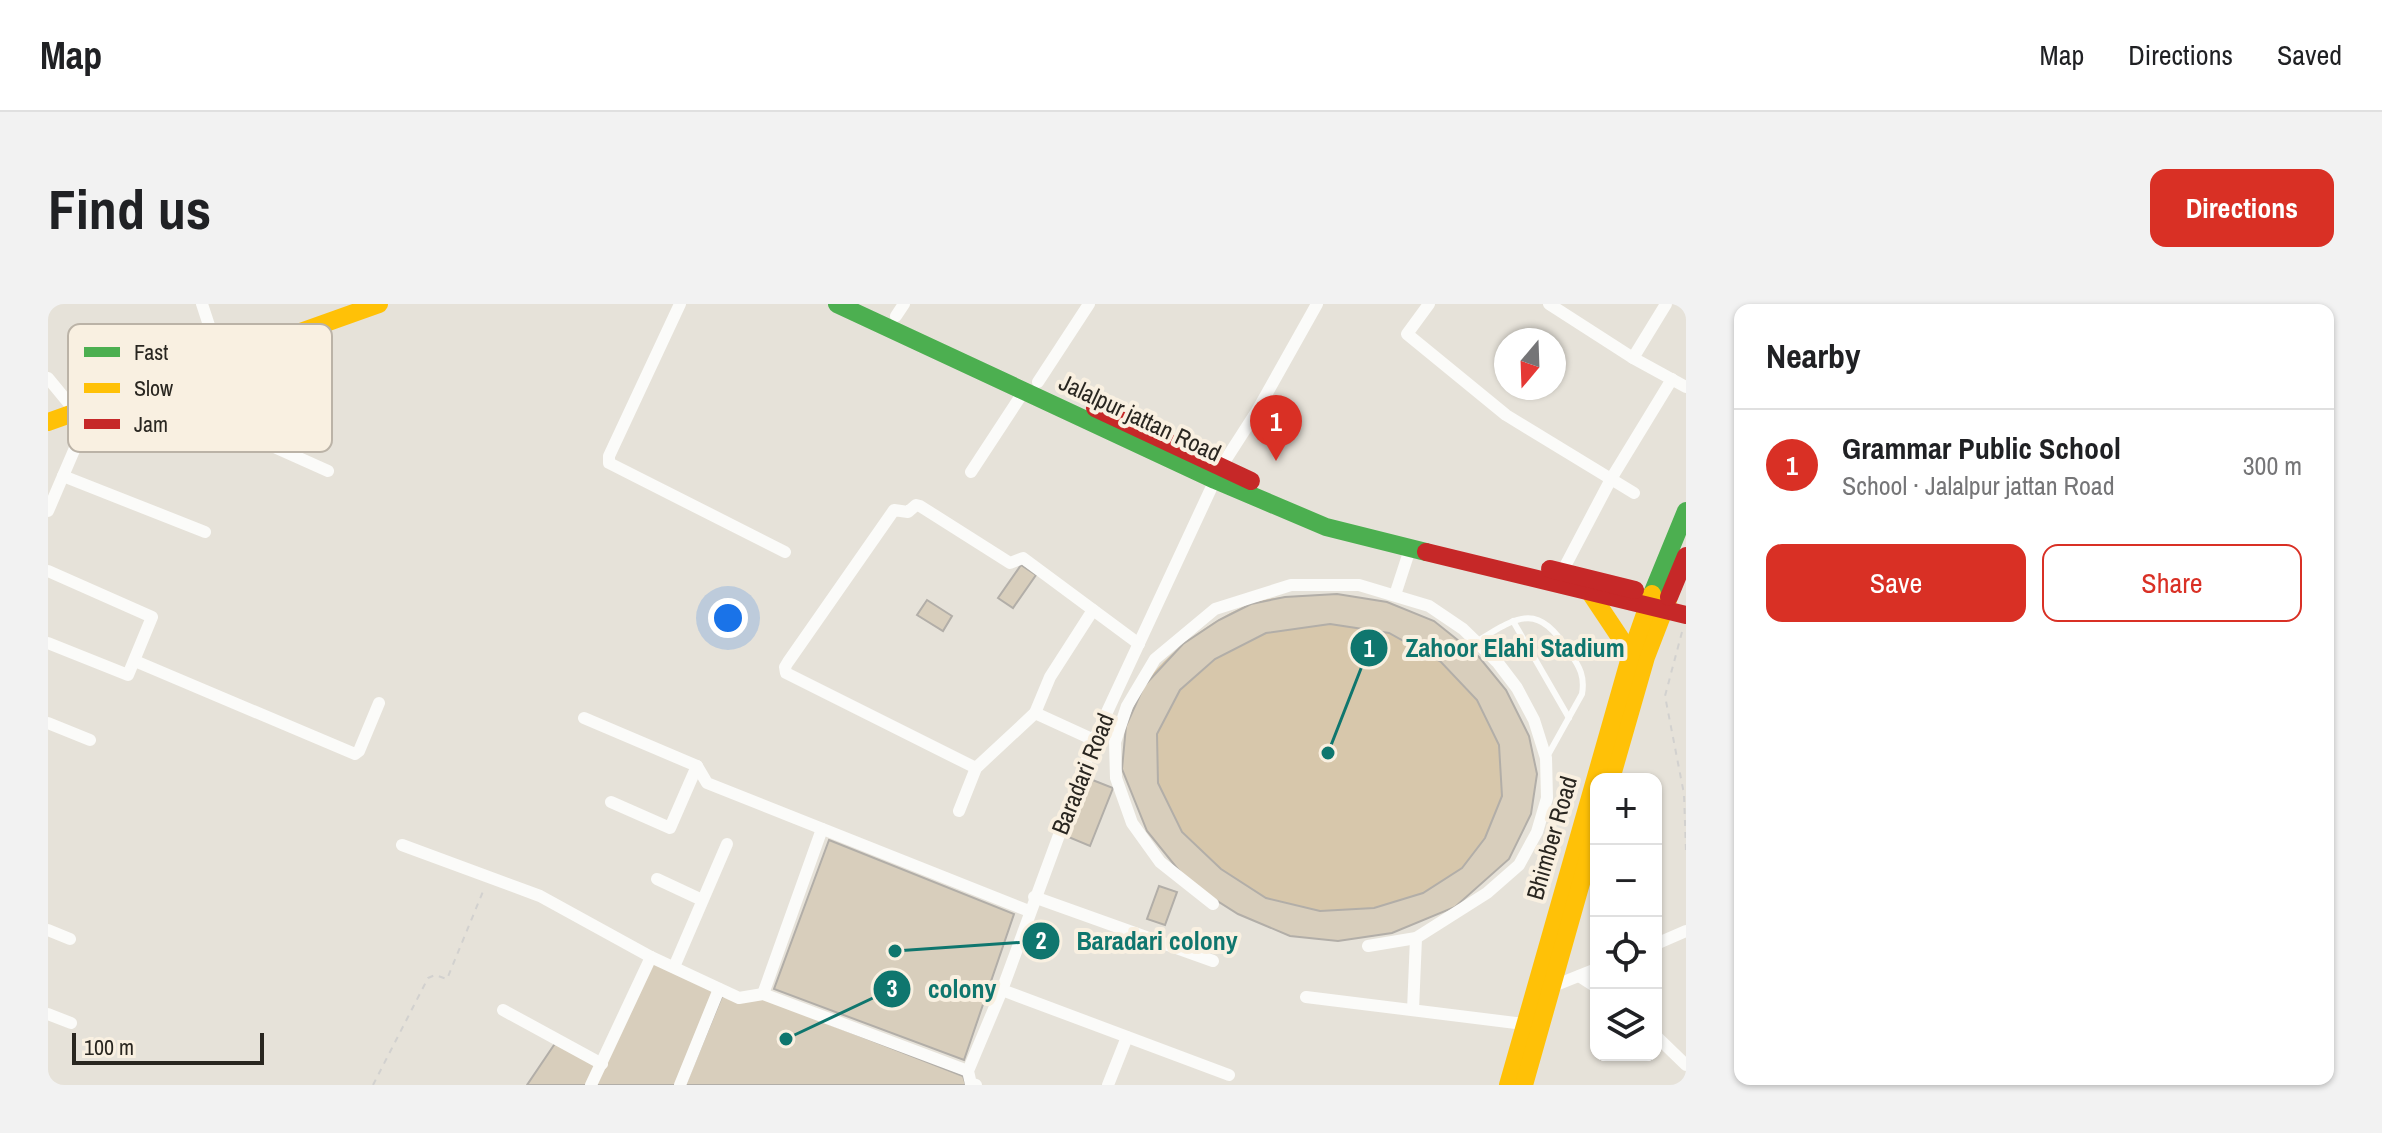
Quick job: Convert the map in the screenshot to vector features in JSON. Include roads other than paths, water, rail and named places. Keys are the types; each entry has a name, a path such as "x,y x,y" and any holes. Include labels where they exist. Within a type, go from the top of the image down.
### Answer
{"main road":[{"path":"321,324 379,304"},
{"name":"Jalalpur jattan Road","path":"837,304 957,352 1326,527 1591,594 1670,605"},
{"name":"Jalalpur jattan Road","path":"870,304 900,310 957,352"},
{"path":"48,422 68,415"},
{"name":"Jalalpur jattan Road","path":"1218,474 1330,514 1562,572 1670,605"},
{"path":"1670,605 1686,511"},
{"path":"1670,605 1686,556"},
{"path":"1591,594 1631,654"},
{"name":"Bhimber Road","path":"1508,1085 1631,654 1670,605"},
{"name":"Bhimber Road","path":"1613,773 1646,657 1670,605"},
{"name":"Bhimber Road","path":"1524,1085 1592,845"}],"street":[{"path":"202,304 209,324"},
{"path":"680,304 609,456 609,463 613,468 785,552"},
{"path":"971,472 1089,304"},
{"name":"Baradari Road","path":"968,1071 1002,990 1094,740 1218,474 1317,304"},
{"path":"1429,304 1407,334 1506,415 1634,493"},
{"path":"1549,304 1633,358 1686,387"},
{"path":"1633,358 1666,304"},
{"path":"48,378 68,395"},
{"path":"1562,572 1611,479 1672,379"},
{"path":"48,511 71,452"},
{"path":"286,452 328,471"},
{"path":"63,476 205,532"},
{"path":"976,768 786,673 788,662 894,510 908,512 916,505 920,506 1010,563 1023,558 1139,644"},
{"path":"1395,595 1410,549"},
{"path":"48,571 150,614 152,621 130,673 125,675 48,643"},
{"path":"1213,904 1160,862 1132,823 1116,778 1115,742 1127,706 1155,659 1215,609 1291,585 1359,585 1429,606 1463,629 1498,663 1517,688 1534,720 1546,758 1547,798 1537,832 1519,865 1487,893 1416,938 1368,946"},
{"path":"959,811 976,768 1035,713 1050,677 1093,610"},
{"path":"135,661 355,754 379,703"},
{"path":"1035,713 1094,740"},
{"path":"584,718 697,766 707,783 1029,911"},
{"path":"48,723 90,740"},
{"path":"611,802 670,828 697,766"},
{"path":"763,994 822,829"},
{"path":"674,967 727,844"},
{"path":"402,845 540,896 651,957 739,998 763,994 968,1071 971,1084 976,1085"},
{"path":"657,879 702,900"},
{"path":"1034,897 1213,961"},
{"path":"48,930 70,939"},
{"path":"1662,941 1686,931"},
{"path":"1413,1010 1416,938"},
{"path":"591,1085 651,957"},
{"path":"1550,988 1590,971"},
{"path":"1579,976 1590,983"},
{"path":"680,1085 719,989"},
{"path":"1002,990 1229,1075"},
{"path":"1306,997 1524,1024"},
{"path":"503,1010 602,1064"},
{"path":"48,1014 71,1023"},
{"path":"1108,1085 1127,1037"},
{"path":"1662,1042 1686,1065"}],"lane":[{"path":"1476,642 1513,621 1536,619 1556,630 1581,669 1584,683 1582,694 1546,758"},
{"path":"1513,621 1569,719"}],"place":[{"name":"Grammar Public School","path":"1276,461"},
{"name":"Zahoor Elahi Stadium","path":"1328,753"},
{"name":"Baradari colony","path":"895,951"},
{"name":"colony","path":"786,1039"}]}
